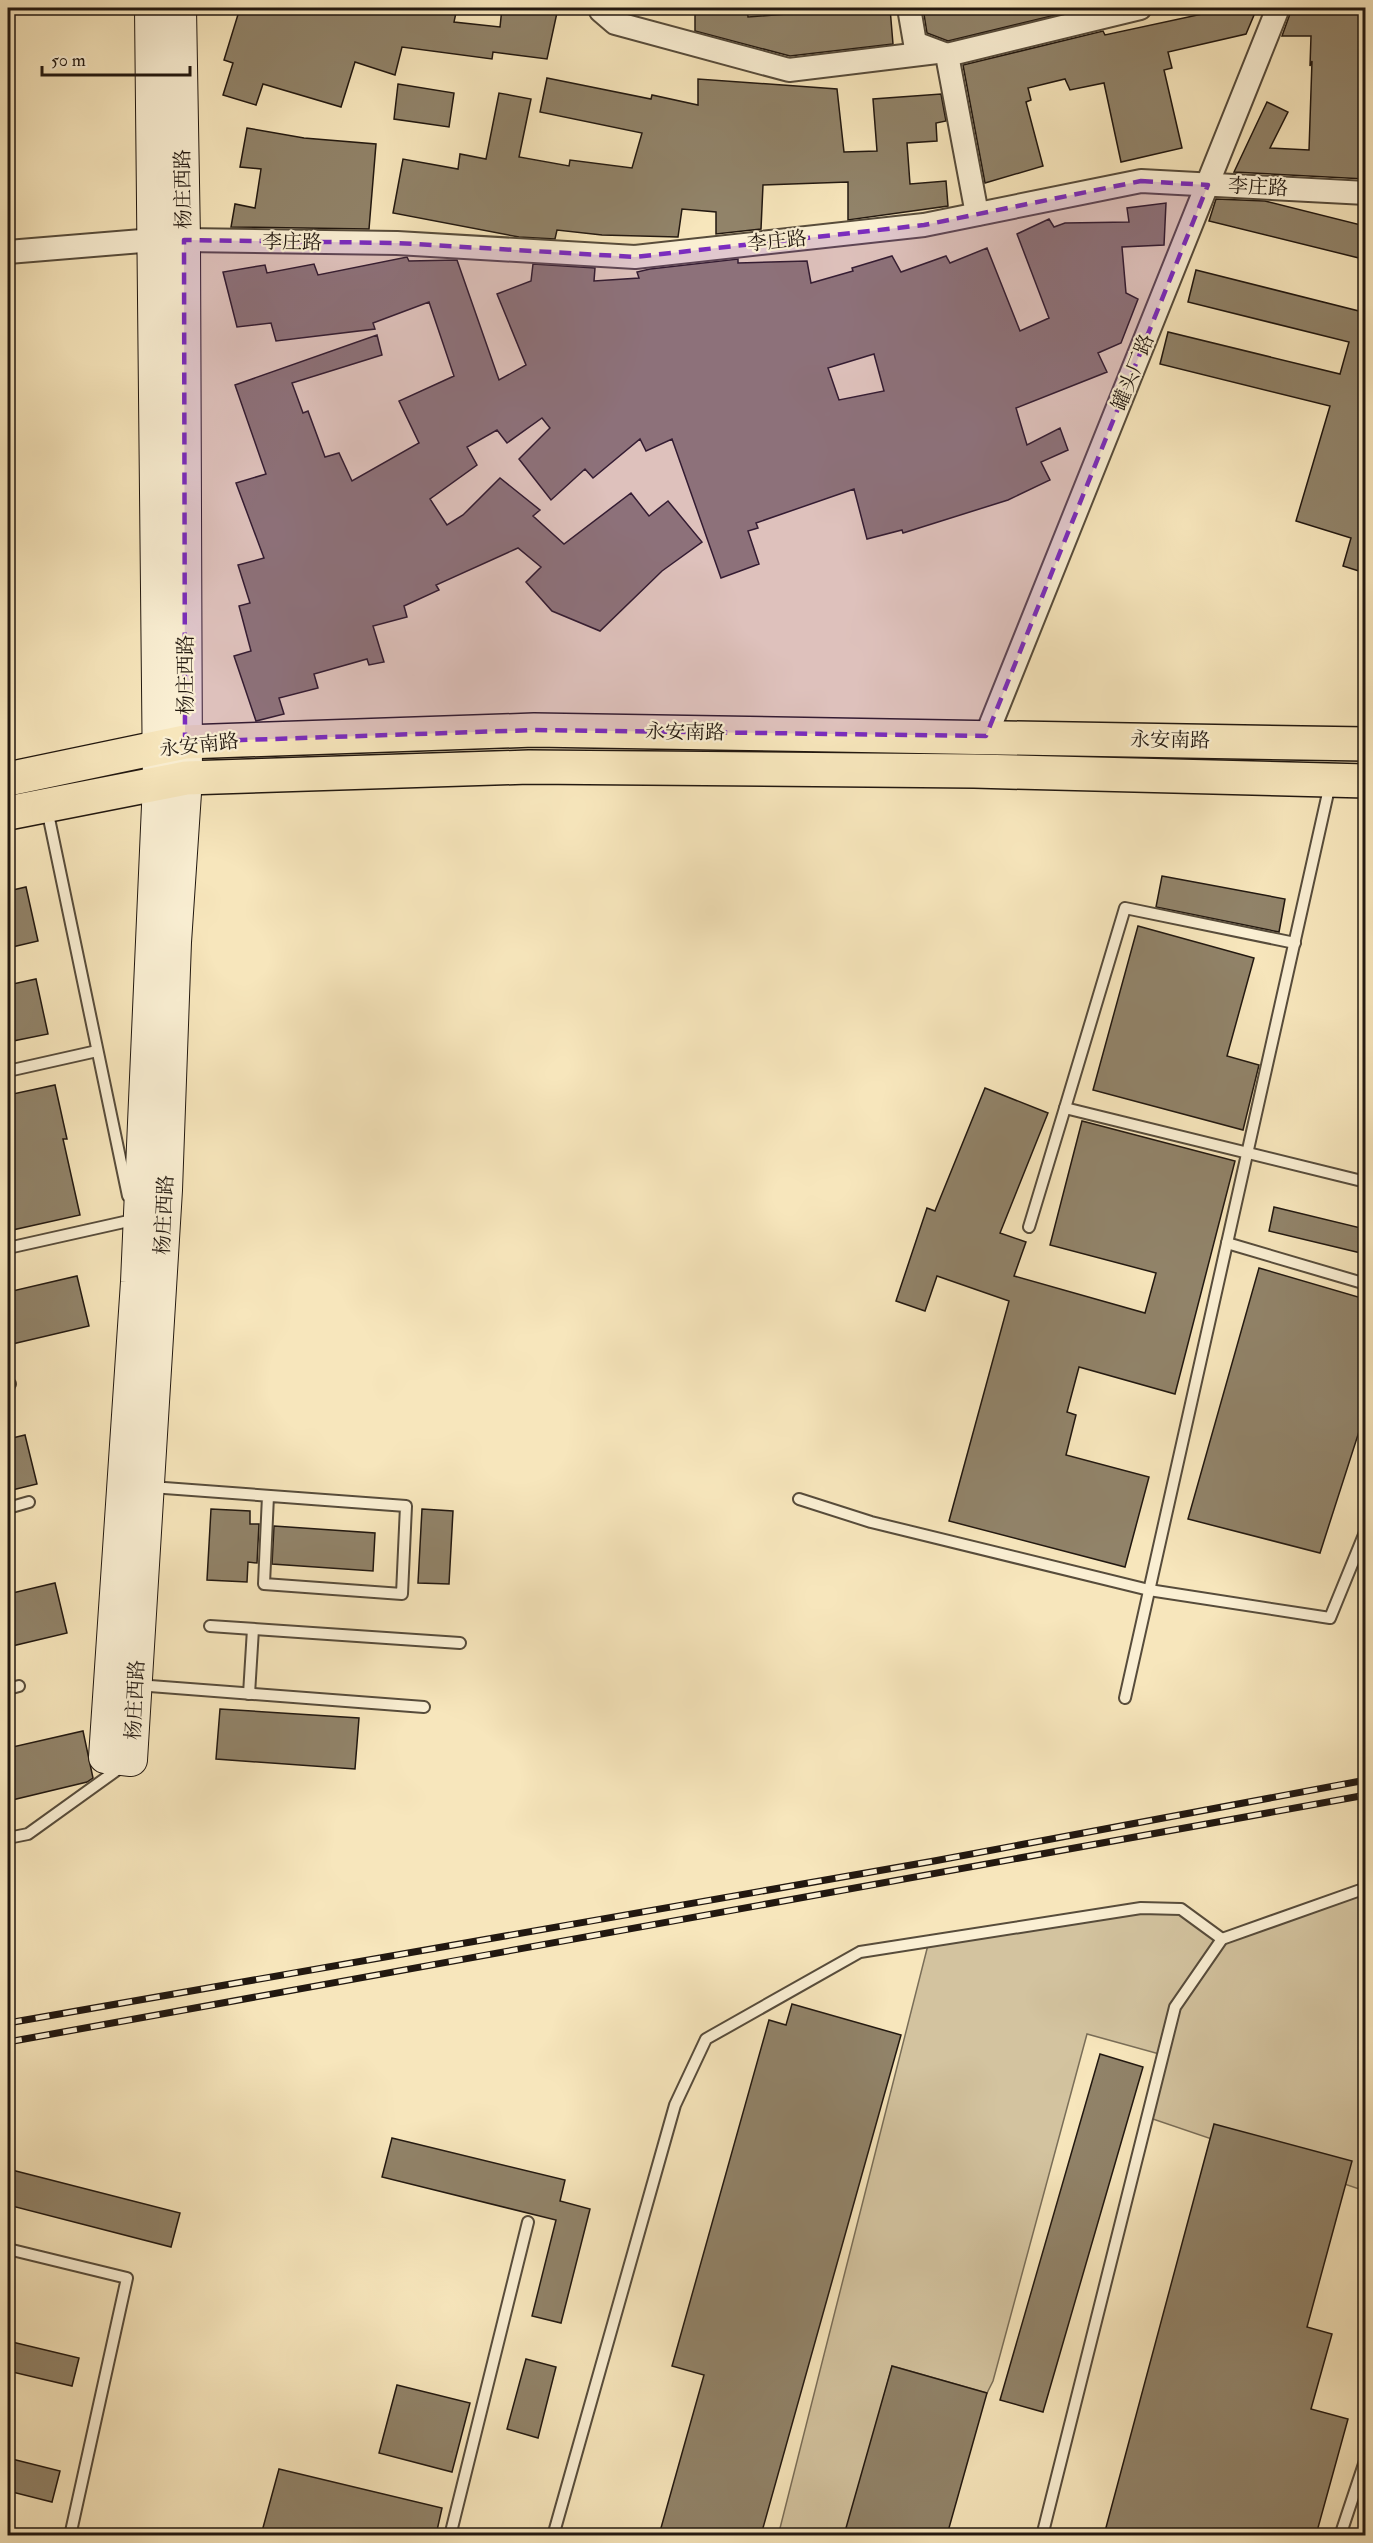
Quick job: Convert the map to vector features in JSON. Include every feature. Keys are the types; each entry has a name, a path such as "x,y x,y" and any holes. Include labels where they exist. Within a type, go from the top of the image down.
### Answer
{"main road":[{"name":"永安南路","path":"8,779 172,745 534,730 1365,744"},
{"name":"永安南路","path":"8,813 173,781 541,767 974,771 1365,781"}],"street":[{"name":"杨庄西路","path":"151,8 169,240"},
{"name":"杨庄西路","path":"173,781 136,1230 105,1757 131,1760 166,1190 175,942 169,240 180,8"},
{"path":"601,8 601,11 615,23 624,27 789,70 942,54 1140,8"},
{"path":"909,8 915,44 942,54"},
{"name":"罐头厂路","path":"986,736 1278,8"},
{"path":"942,54 976,214"},
{"name":"李庄路","path":"8,252 169,240 397,243 635,257 924,225 1141,181 1365,193"}],"lane":[{"path":"1125,1698 1331,781"},
{"path":"8,1248 136,1230 46,805"},
{"path":"1029,1227 1125,908 1295,944"},
{"path":"8,1071 98,1050"},
{"path":"1065,1108 1365,1182"},
{"path":"1227,1243 1365,1284"},
{"path":"148,1487 406,1506 402,1594 264,1584 268,1496"},
{"path":"799,1499 871,1522 1149,1590 1330,1618 1365,1530"},
{"path":"8,1508 29,1502"},
{"path":"210,1626 460,1643"},
{"path":"249,1694 253,1629"},
{"path":"136,1685 424,1707"},
{"path":"8,1689 19,1686"},
{"path":"8,1838 28,1834 131,1760"},
{"path":"1042,2535 1175,2007 1222,1939 1365,1888"},
{"path":"554,2535 675,2105 706,2039 860,1952 1141,1908 1181,1909 1222,1939"},
{"path":"450,2535 528,2222"},
{"path":"8,2249 127,2278 69,2535"},
{"path":"1340,2535 1365,2458"}],"highlighted area":[{"path":"1141,181 1208,185 986,736 534,730 185,742 184,240 397,243 635,257 924,225"}],"shaded area":[{"path":"1365,1888 1365,2191 1147,2117 1163,2055 1087,2034 993,2381 987,2393 892,2366 849,2535 778,2536 929,1941 1141,1908 1181,1909 1222,1939"}],"building":[{"path":"240,8 457,8 454,22 500,27 502,8 558,8 547,59 493,52 492,59 402,47 395,75 355,62 341,107 263,84 256,105 223,95 233,63 224,60"},
{"path":"747,8 748,17 861,8 890,8 893,44 790,56 695,31 695,12"},
{"path":"923,8 1085,8 948,41 927,33"},
{"path":"1230,8 1257,8 1246,34 1168,52 1172,68 1164,70 1182,148 1121,162 1104,83 1070,90 1065,79 1028,88 1031,100 1026,102 1043,166 985,183 963,65 1103,31 1105,35"},
{"path":"1365,8 1365,179 1234,172 1267,102 1288,112 1270,148 1309,150 1311,36 1282,36 1291,11"},
{"path":"547,78 651,99 652,95 698,105 698,79 837,89 844,152 877,151 873,99 941,94 946,121 936,123 937,141 907,143 910,184 946,181 948,206 848,220 848,182 763,185 761,229 716,234 716,212 682,209 678,237 602,235 557,230 555,239 519,237 393,213 403,159 458,169 460,154 486,159 499,93 531,99 519,157 569,166 570,160 632,168 642,133 540,112"},
{"path":"398,84 454,93 449,127 394,119"},
{"path":"247,128 304,138 376,144 369,229 231,227 235,204 255,208 261,169 240,167"},
{"path":"1216,199 1265,201 1365,226 1363,259 1209,221"},
{"path":"1166,203 1164,245 1122,247 1126,293 1138,299 1121,343 1098,353 1107,372 1016,408 1027,445 1060,428 1068,450 1041,462 1050,480 1008,500 903,533 902,530 867,539 854,489 756,523 758,528 748,531 759,564 721,578 672,439 646,451 640,439 593,478 585,469 551,500 519,459 550,428 542,418 507,443 497,430 467,447 477,465 430,499 447,525 463,515 500,478 540,510 533,516 564,544 631,493 649,516 668,501 702,542 662,571 600,631 552,611 526,582 541,567 518,548 436,585 439,590 404,606 407,617 373,626 384,662 369,665 367,659 314,674 318,688 279,698 284,714 256,721 234,656 251,651 239,606 250,603 238,565 264,558 236,483 266,474 235,385 377,335 382,355 292,383 303,413 308,411 325,457 339,453 352,481 419,443 399,401 454,376 429,302 373,323 375,329 276,341 271,323 237,327 223,272 265,265 267,273 314,264 318,275 407,257 409,261 457,260 499,380 526,365 497,294 531,281 533,264 595,268 594,281 639,278 637,272 650,269 738,259 738,263 807,261 811,283 853,271 852,268 892,256 901,272 946,256 950,263 987,248 1020,331 1049,318 1017,234 1049,219 1054,227 1065,223 1129,222 1127,208","holes":["874,354 884,391 839,400 828,368"]},
{"path":"1196,270 1359,311 1361,302 1365,302 1365,573 1343,566 1351,538 1296,521 1330,406 1160,364 1168,332 1340,374 1349,342 1188,302"},
{"path":"1162,876 1285,899 1279,932 1156,907"},
{"path":"26,887 38,941 8,948 8,891"},
{"path":"1138,926 1254,958 1227,1056 1259,1065 1243,1130 1093,1090"},
{"path":"36,979 48,1034 8,1042 8,985"},
{"path":"55,1085 67,1139 63,1139 80,1215 8,1231 8,1095"},
{"path":"985,1088 1048,1113 1000,1233 1026,1242 1014,1276 1145,1313 1156,1273 1050,1245 1082,1121 1235,1161 1175,1394 1079,1367 1067,1412 1076,1415 1066,1455 1149,1477 1125,1567 949,1521 1009,1301 937,1276 925,1311 896,1301 927,1208 935,1211"},
{"path":"1274,1207 1365,1229 1365,1254 1269,1231"},
{"path":"1259,1268 1365,1299 1365,1413 1320,1553 1188,1519"},
{"path":"77,1276 89,1326 8,1345 8,1292"},
{"path":"25,1435 37,1484 8,1491 8,1439"},
{"path":"211,1509 250,1511 250,1524 259,1524 257,1563 248,1562 247,1582 207,1580"},
{"path":"422,1509 453,1511 449,1584 418,1583"},
{"path":"274,1526 375,1533 373,1571 272,1564"},
{"path":"55,1583 67,1633 8,1647 8,1594"},
{"path":"220,1709 359,1718 355,1769 216,1759"},
{"path":"83,1731 93,1778 87,1782 8,1801 8,1748"},
{"path":"792,2004 901,2035 761,2535 659,2535 704,2375 672,2366 769,2020 786,2025"},
{"path":"1100,2054 1143,2067 1043,2412 1000,2400"},
{"path":"1214,2124 1352,2161 1307,2327 1332,2334 1311,2409 1348,2419 1316,2535 1104,2535"},
{"path":"392,2138 565,2180 560,2201 590,2209 561,2323 532,2316 556,2220 382,2177"},
{"path":"8,2169 180,2213 171,2247 8,2205"},
{"path":"8,2341 79,2358 72,2386 8,2371"},
{"path":"526,2359 556,2367 538,2438 507,2429"},
{"path":"892,2366 987,2393 947,2535 844,2535"},
{"path":"397,2385 470,2403 452,2472 379,2453"},
{"path":"8,2458 60,2471 52,2502 8,2491"},
{"path":"279,2469 442,2508 436,2535 261,2535"}],"railway":[{"path":"8,2023 934,1861 1366,1780"},
{"path":"8,2042 1366,1795"}]}
